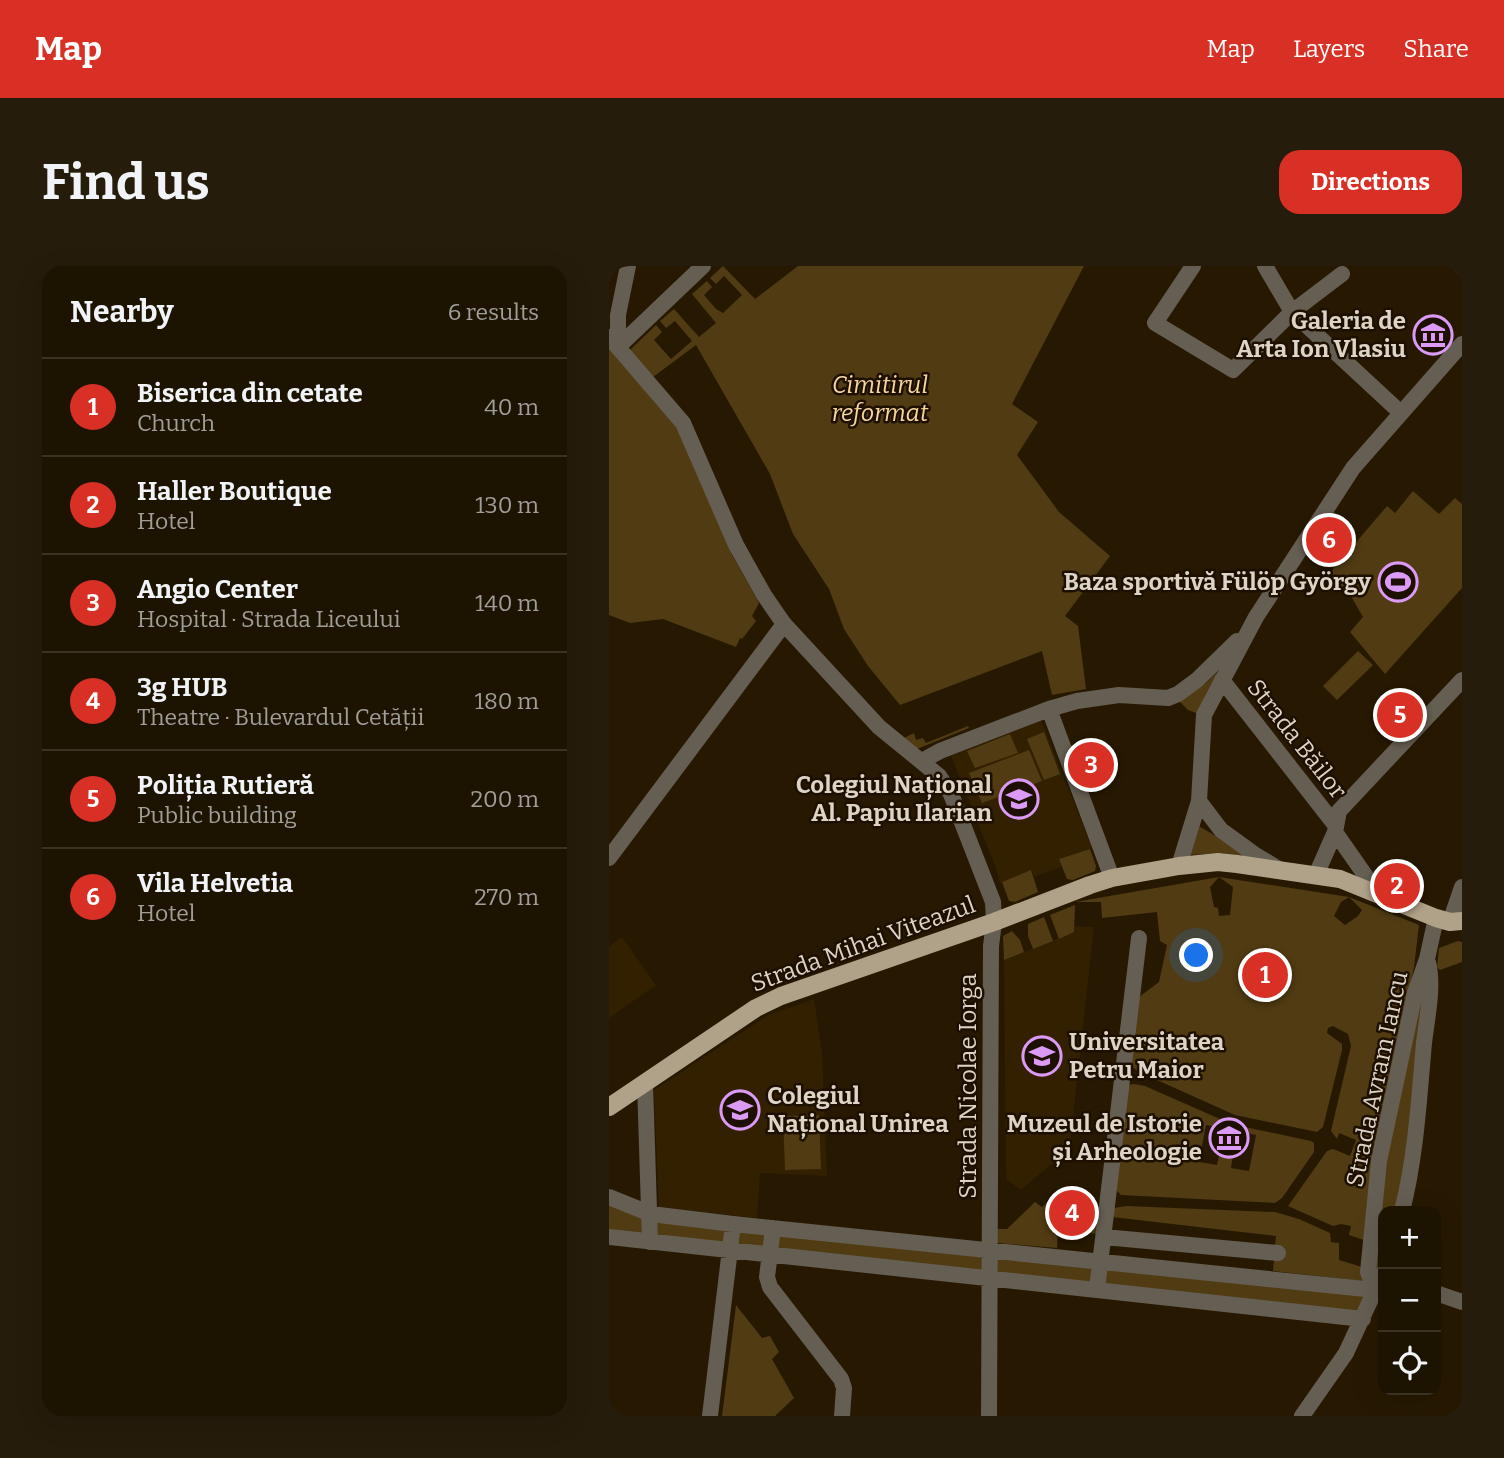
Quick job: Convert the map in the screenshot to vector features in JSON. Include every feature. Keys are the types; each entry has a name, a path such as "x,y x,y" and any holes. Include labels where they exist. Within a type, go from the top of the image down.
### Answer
{"main road":[{"name":"Strada Mihai Viteazul","path":"609,1107 755,1008 781,996 1112,878 1218,862 1279,869 1348,881 1449,920"}],"street":[{"path":"618,341 618,314 628,266"},
{"path":"618,341 703,266"},
{"path":"1193,266 1155,323 1233,370 1292,312 1342,274"},
{"path":"1265,266 1292,312 1401,413"},
{"name":"Strada Nicolae Iorga","path":"618,341 683,423 736,545 784,625 879,727 939,776 960,814 993,902 989,1416"},
{"path":"1179,866 1199,801 1204,715 1256,617 1353,468 1462,344"},
{"path":"922,761 940,751 1049,709 1105,696 1157,699 1178,694 1218,661 1256,617"},
{"path":"609,858 784,625"},
{"name":"Strada Băilor","path":"1223,680 1335,829 1374,891"},
{"path":"1316,874 1335,829 1339,811 1462,680"},
{"path":"1049,709 1112,878"},
{"path":"1199,801 1221,830 1279,869"},
{"name":"Strada Avram Iancu","path":"1375,1290 1368,1272 1379,1161 1415,993 1427,959 1449,920 1462,887"},
{"path":"1097,1289 1139,938"},
{"name":"Strada Avram Iancu","path":"1403,1206 1415,1138 1429,996 1430,972 1427,959"},
{"path":"645,1083 650,1242"},
{"path":"609,1197 651,1214 733,1224 1375,1290"},
{"path":"710,1416 733,1224"},
{"path":"773,1228 767,1277 770,1287 841,1379 842,1416"},
{"path":"609,1237 1363,1319"},
{"path":"1104,1237 1278,1253"},
{"path":"883,1266 886,1239"},
{"path":"1184,1299 1188,1270"},
{"path":"1212,1302 1216,1273"},
{"path":"1302,1416 1346,1353 1378,1284"},
{"path":"1441,1295 1462,1302"}],"shaded area":[{"name":"Colegiul Național Al. Papiu Ilarian","path":"1041,720 1092,848 1059,859 1062,867 1034,877 1032,870 1000,883 951,756"},
{"name":"Universitatea Petru Maior","path":"1074,926 1094,927 1068,1163 1061,1156 1021,1190 1006,1179 1004,960 1074,932"},
{"path":"622,937 656,985 609,1018 609,947"},
{"name":"Colegiul Național Unirea","path":"814,999 822,1053 827,1176 760,1173 757,1218 659,1207 654,1090 768,1015"}],"green space":[{"name":"Cimitirul reformat","path":"723,266 755,299 798,266 1084,266 1012,404 1038,422 1017,455 1059,512 1110,556 1065,616 1078,626 1086,689 1052,695 1042,651 900,705 868,666 844,629 829,589 793,534 770,474 696,345 653,377 630,350 656,325 662,332 654,340 671,359 692,341 675,321 666,328 660,321 674,309 699,337 716,323 692,294 707,281 712,287 704,295 723,313 742,295 724,276 716,284 710,278"},
{"path":"609,347 678,426 732,555 759,603 752,616 756,621 742,639 740,638 736,647 663,619 630,623 609,615"},
{"name":"Baza sportivă Fülöp György","path":"1413,491 1439,514 1455,498 1462,504 1462,588 1385,674 1350,632 1363,617 1352,598 1328,575 1387,506 1395,513"},
{"path":"1358,651 1373,665 1337,700 1323,686"},
{"path":"1226,663 1199,714 1188,710 1180,702 1206,683"},
{"path":"968,726 969,728 917,749 902,739 914,733 916,740 923,738 926,743"},
{"path":"1044,732 1060,774 1044,780 1027,739"},
{"path":"1010,734 1018,753 975,768 967,751"},
{"path":"1029,750 1042,781 982,803 969,773"},
{"path":"1197,825 1251,857 1222,853 1188,855"},
{"path":"1090,849 1095,871 1073,880 1067,879 1059,859"},
{"path":"1031,870 1038,892 1015,902 1009,901 1002,882"},
{"path":"1219,877 1349,897 1419,925 1414,967 1374,1154 1362,1281 1273,1271 1276,1236 1112,1217 1114,1208 1126,1206 1275,1212 1330,1233 1331,1242 1339,1243 1339,1260 1362,1267 1364,1240 1349,1235 1351,1226 1333,1226 1288,1206 1327,1151 1333,1149 1350,1156 1356,1140 1339,1133 1337,1139 1331,1131 1351,1046 1348,1034 1333,1026 1328,1028 1327,1033 1342,1044 1342,1050 1323,1127 1317,1132 1235,1115 1139,1072 1130,1065 1135,1000 1159,982 1167,945 1160,941 1157,912 1102,918 1101,902 1075,902","holes":["1219,877 1233,887 1230,915 1219,916 1218,908 1214,907 1210,887","1349,897 1362,910 1345,925 1334,916 1341,902"]},
{"path":"1075,905 1074,932 1059,939 1050,915"},
{"path":"1044,917 1053,941 1033,949 1028,936 1028,924"},
{"path":"1012,931 1020,940 1024,952 1004,960 1003,936"},
{"path":"1462,942 1462,962 1440,970 1437,967 1439,948"},
{"path":"1422,985 1425,986 1407,1165 1398,1206 1380,1206 1384,1159"},
{"path":"1128,1085 1145,1086 1229,1123 1228,1129 1206,1125 1199,1162 1217,1165 1221,1147 1234,1149 1231,1168 1249,1171 1256,1135 1234,1130 1235,1125 1311,1141 1314,1143 1314,1152 1282,1198 1275,1203 1121,1195 1114,1188"},
{"path":"819,1115 821,1169 785,1170 783,1116"},
{"path":"1065,1186 1063,1202 1053,1202 1051,1220 1077,1223 1078,1213 1100,1216 1098,1234 1058,1230 1057,1248 997,1243 997,1229 1007,1229 1035,1202 1042,1207"},
{"path":"609,1197 651,1214 1375,1290 1363,1319 609,1237"},
{"path":"1378,1234 1378,1271 1375,1271"},
{"path":"736,1305 762,1338 770,1336 779,1352 772,1359 794,1398 775,1416 722,1416"}],"place":[{"name":"Galeria de Arta Ion Vlasiu","path":"1433,335"},
{"name":"Vila Helvetia","path":"1329,540"},
{"name":"Baza sportivă Fülöp György","path":"1398,582"},
{"name":"Poliția Rutieră","path":"1400,715"},
{"name":"Angio Center","path":"1091,765"},
{"name":"Colegiul Național Al. Papiu Ilarian","path":"1019,799"},
{"name":"Haller Boutique","path":"1397,886"},
{"name":"Biserica din cetate","path":"1265,975"},
{"name":"Universitatea Petru Maior","path":"1042,1056"},
{"name":"Colegiul Național Unirea","path":"740,1110"},
{"name":"Muzeul de Istorie și Arheologie","path":"1229,1138"},
{"name":"3g HUB","path":"1072,1213"}]}
